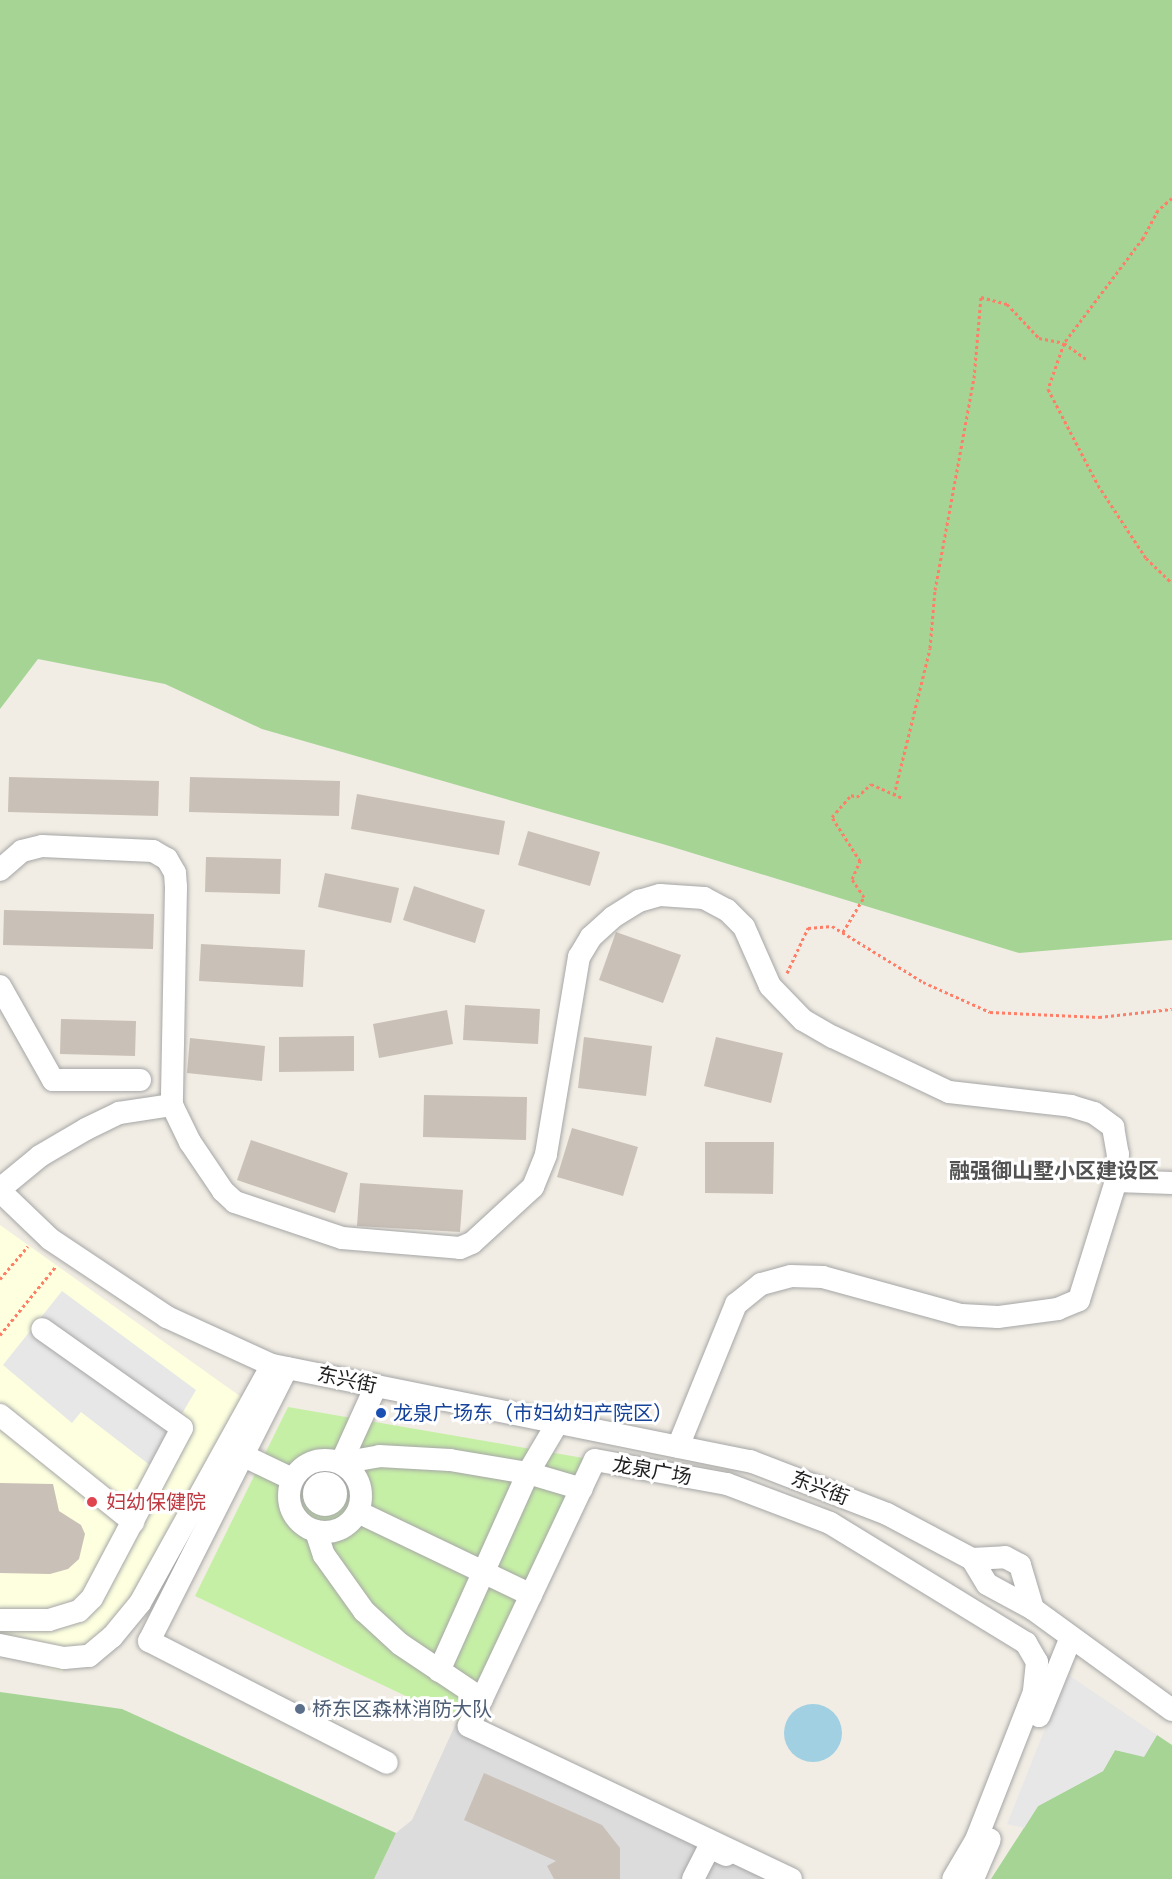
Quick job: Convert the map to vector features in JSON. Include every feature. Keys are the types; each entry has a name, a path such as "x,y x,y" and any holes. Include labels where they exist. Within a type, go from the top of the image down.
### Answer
{"street":[{"path":"0,870 22,851 42,846 153,851 167,858 175,873 176,887 172,1104 190,1143 223,1191 235,1202 342,1238 460,1248 472,1243 533,1187 540,1172 571,989 579,957 591,937 639,901 660,895 685,894 704,898 727,910 744,927 770,986 802,1020 833,1036 949,1092 1071,1106 1094,1113 1113,1127 1118,1154 1116,1181 1079,1300 1058,1309 998,1317 961,1315 823,1277 791,1276 761,1284 736,1304 678,1447"},
{"path":"0,986 53,1080 140,1080"},
{"path":"0,1190 40,1156 94,1125 119,1113 172,1104"},
{"path":"1116,1181 1172,1183"},
{"name":"东兴街","path":"0,1190 42,1231 68,1251 167,1317 279,1367 750,1461 887,1514 972,1559"},
{"path":"0,1620 49,1620 79,1611 92,1598 182,1428 42,1329"},
{"path":"279,1367 242,1455 149,1641 387,1763"},
{"path":"0,1645 64,1658 89,1656 112,1637 140,1603 279,1367"},
{"path":"341,1463 376,1386"},
{"path":"0,1415 133,1522"},
{"path":"439,1671 528,1473 557,1424"},
{"path":"242,1455 292,1479"},
{"path":"341,1463 359,1482 358,1512 343,1528 316,1531 304,1526 291,1511 289,1491 292,1479 315,1461 341,1463 359,1457 408,1456 528,1473 582,1489"},
{"name":"龙泉广场","path":"791,1879 710,1844 469,1726 595,1461 727,1484 822,1520 1026,1643 1045,1676 1034,1692 989,1824 953,1879"},
{"path":"822,1520 833,1493"},
{"path":"358,1512 531,1595"},
{"path":"316,1531 324,1555 364,1611 400,1644 482,1699"},
{"path":"1033,1609 1020,1565 1005,1557 972,1559 987,1584 1033,1609 1172,1710"},
{"path":"1045,1676 1071,1637"},
{"path":"473,1734 710,1844 776,1879"},
{"path":"973,1879 989,1824"},
{"path":"693,1879 710,1844"}],"path":[{"path":"1172,198 1158,210 1143,238 1064,343 1049,381 1057,410 1098,486 1146,558 1172,583"},
{"path":"894,795 930,648 935,590 974,378 981,297 1007,304 1039,338 1064,343 1086,359"},
{"path":"843,932 864,897 852,879 861,861 832,817 851,795 857,797 871,784 902,798"},
{"path":"786,978 808,928 832,926 923,981 990,1012 1099,1017 1172,1009"},
{"path":"0,1279 42,1231"},
{"path":"0,1335 68,1251"}],"shaded area":[{"name":"妇幼保健院","path":"0,1225 244,1399 125,1606 62,1672 0,1654"},
{"path":"62,1291 196,1390 151,1466 81,1412 72,1423 3,1365"},
{"path":"1067,1674 1157,1735 1144,1757 1115,1750 1103,1771 1038,1806 1024,1828 1007,1824"},
{"path":"457,1721 791,1879 374,1879 396,1833 412,1820"}],"green space":[{"path":"0,0 1172,0 1172,940 1019,953 666,845 262,729 165,684 38,659 0,709"},
{"path":"288,1407 595,1460 469,1726 195,1596"},
{"path":"0,1692 122,1709 396,1833 374,1879 0,1879"},
{"path":"1157,1735 1172,1745 1172,1879 991,1879 1038,1806 1103,1771 1115,1750 1144,1756"}],"water":[{"path":"807,1704 819,1704 834,1712 842,1727 842,1739 834,1754 819,1762 807,1762 792,1754 784,1739 784,1727 792,1712"}],"building":[{"path":"9,777 159,781 158,816 8,812"},
{"path":"190,777 340,781 339,816 189,812"},
{"path":"357,794 505,821 499,855 351,829"},
{"path":"528,831 600,852 590,886 518,865"},
{"path":"206,857 281,859 280,894 205,892"},
{"path":"325,873 399,888 391,923 318,907"},
{"path":"414,886 485,910 475,943 403,920"},
{"path":"4,910 154,914 153,949 3,945"},
{"path":"616,932 681,955 663,1003 599,980"},
{"path":"201,944 305,950 303,987 199,981"},
{"path":"465,1005 540,1009 538,1044 463,1040"},
{"path":"447,1010 453,1044 379,1058 373,1024"},
{"path":"61,1019 136,1021 135,1056 60,1054"},
{"path":"354,1036 354,1071 279,1072 279,1037"},
{"path":"584,1037 652,1046 646,1096 578,1088"},
{"path":"716,1037 783,1053 771,1103 704,1086"},
{"path":"190,1038 265,1046 262,1081 187,1073"},
{"path":"424,1095 527,1097 526,1140 423,1137"},
{"path":"572,1128 638,1147 623,1196 557,1177"},
{"path":"251,1140 348,1173 335,1213 237,1180"},
{"path":"705,1142 774,1142 773,1194 705,1193"},
{"path":"360,1183 463,1190 460,1232 357,1226"},
{"path":"0,1483 53,1484 59,1511 81,1525 85,1534 79,1559 68,1569 50,1574 0,1573"},
{"path":"484,1773 602,1825 620,1848 620,1879 554,1879 547,1866 556,1861 464,1820"}],"place":[{"name":"龙泉广场东（市妇幼妇产院区）","path":"381,1413"},
{"name":"妇幼保健院","path":"92,1502"},
{"name":"桥东区森林消防大队","path":"300,1709"}],"district":[{"name":"融强御山墅小区建设区","path":"1054,1171"}]}
